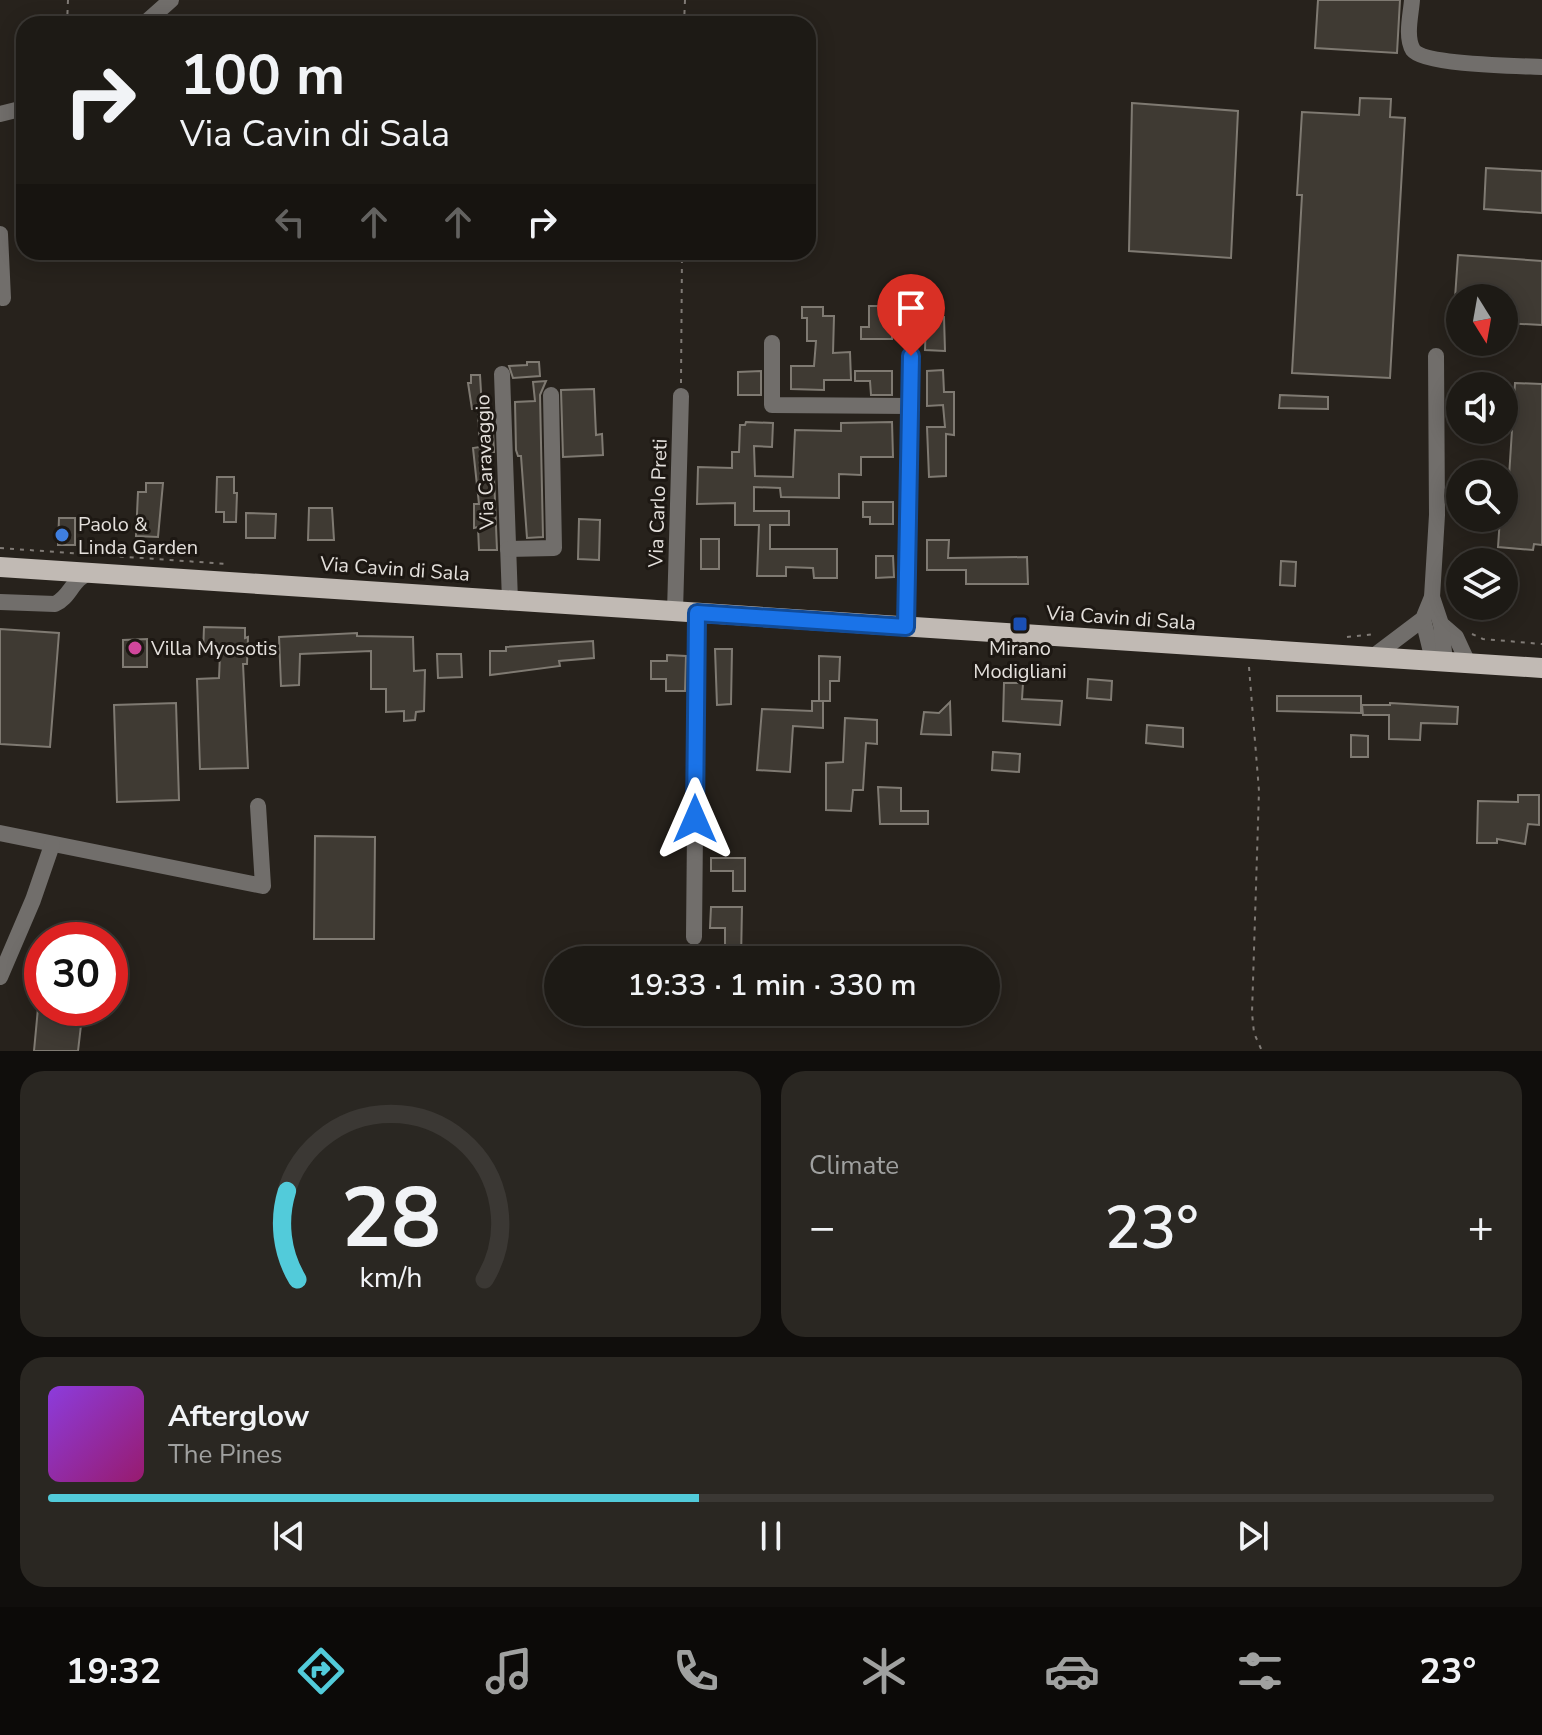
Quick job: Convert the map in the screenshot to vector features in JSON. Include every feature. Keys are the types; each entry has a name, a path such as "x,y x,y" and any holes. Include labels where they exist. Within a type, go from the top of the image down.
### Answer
{"main road":[{"name":"Via Cavin di Sala","path":"0,567 1542,668"}],"street":[{"path":"153,16 171,0"},
{"path":"1412,0 1410,42 1418,54 1435,60 1542,67"},
{"path":"0,234 3,298"},
{"path":"772,343 772,405 910,406"},
{"path":"906,627 911,356"},
{"path":"1374,656 1423,619 1432,597 1437,515 1436,356"},
{"name":"Via Caravaggio","path":"502,374 510,601"},
{"name":"Via Caravaggio","path":"508,549 554,548 551,395"},
{"name":"Via Carlo Preti","path":"675,612 681,396"},
{"path":"43,604 54,596 57,589 57,577 49,570"},
{"path":"0,602 55,604 62,601 78,579 90,573"},
{"path":"1432,597 1441,624 1439,661"},
{"path":"694,937 697,613"},
{"path":"1423,619 1439,661"},
{"path":"1441,624 1456,637 1468,663"},
{"path":"0,833 263,886 258,806"},
{"path":"0,977 33,900 52,845"}],"path":[{"path":"681,396 682,260"},
{"path":"1251,650 1249,674 1259,791 1252,1013 1254,1033 1262,1051"}],"building":[{"path":"1318,0 1400,0 1397,53 1315,48"},
{"path":"1360,98 1391,99 1390,117 1405,118 1390,378 1292,373 1302,195 1297,195 1302,112 1359,115"},
{"path":"1132,103 1238,111 1231,258 1129,251"},
{"path":"1486,168 1542,171 1542,213 1484,209"},
{"path":"1458,255 1542,261 1542,325 1518,324 1518,284 1456,284"},
{"path":"869,306 892,306 892,339 861,339 861,327 869,327"},
{"path":"802,307 823,307 823,316 834,316 833,353 850,352 851,380 824,380 824,390 791,389 791,366 814,366 816,341 807,341 807,318 802,318"},
{"path":"944,317 945,351 925,350 926,318"},
{"path":"527,362 539,362 540,376 513,378 509,366 527,365"},
{"path":"943,370 944,392 954,392 954,435 946,434 946,476 929,477 927,427 945,427 943,405 927,406 927,371"},
{"path":"761,371 761,395 738,395 738,372"},
{"path":"855,371 892,371 892,395 871,395 870,381 855,381"},
{"path":"471,375 480,375 482,409 472,409 468,383 471,383"},
{"path":"546,381 540,395 543,537 527,538 521,456 516,450 515,402 535,401 533,382"},
{"path":"1518,383 1542,384 1542,545 1534,544 1533,550 1498,547 1499,532 1518,532 1518,460 1510,460 1511,444 1518,444"},
{"path":"594,389 596,435 602,434 603,455 563,457 561,390"},
{"path":"1280,395 1328,397 1328,409 1279,408"},
{"path":"492,412 494,452 489,452 490,477 494,477 497,550 479,550 478,527 474,528 474,504 479,504 473,448 480,447 478,413"},
{"path":"746,422 773,423 772,447 754,446 755,476 793,477 795,430 841,431 841,423 892,422 893,457 861,457 861,475 839,474 839,498 781,497 780,488 754,487 754,511 789,511 789,525 770,525 770,549 837,549 837,578 814,578 813,568 786,567 786,576 757,576 759,525 735,525 735,503 697,504 698,467 732,468 732,452 739,452 740,425"},
{"path":"217,477 234,477 236,522 224,522 224,512 216,512"},
{"path":"146,483 163,483 158,537 136,536 138,492 146,492"},
{"path":"863,502 893,502 893,524 870,524 870,517 863,517"},
{"path":"309,508 332,508 334,540 308,540"},
{"path":"246,513 276,514 275,538 246,538"},
{"path":"59,518 75,518 75,545 58,545"},
{"path":"579,519 600,520 599,560 578,559"},
{"path":"701,539 719,539 719,569 701,569"},
{"path":"927,540 949,540 948,558 1027,557 1028,584 966,584 966,570 927,570"},
{"path":"876,556 893,556 894,577 876,578"},
{"path":"1281,561 1296,562 1295,586 1280,585"},
{"path":"204,627 245,628 245,638 248,637 247,664 243,664 248,768 200,769 197,679 219,678 220,654 203,654"},
{"path":"0,629 59,633 50,747 0,744"},
{"path":"357,633 357,636 413,637 414,671 425,670 424,711 416,712 415,720 404,721 404,711 386,712 386,689 371,689 371,651 300,654 299,685 281,686 279,637"},
{"name":"Villa Myosotis","path":"147,639 147,667 123,667 123,640"},
{"path":"593,641 594,658 559,661 560,666 490,675 490,651 506,651 506,647"},
{"path":"715,649 732,649 731,704 717,705"},
{"path":"437,654 461,654 462,677 438,678"},
{"path":"667,655 686,656 685,691 666,691 666,679 651,679 651,661 667,661"},
{"path":"819,656 840,657 839,681 830,681 830,701 819,701"},
{"path":"1088,679 1112,681 1111,700 1087,698"},
{"path":"1004,683 1023,683 1022,699 1062,701 1060,725 1003,721"},
{"path":"1277,696 1361,696 1361,713 1277,711"},
{"path":"812,701 823,701 823,728 793,726 790,772 757,770 762,709 812,711"},
{"path":"950,702 951,735 921,734 924,712 939,713"},
{"path":"176,703 179,800 117,802 114,705"},
{"path":"1390,703 1458,707 1457,724 1421,723 1420,740 1389,739 1389,715 1363,715 1362,705"},
{"path":"845,718 877,720 877,744 866,743 863,790 853,790 851,811 826,810 826,763 843,762"},
{"path":"1147,725 1183,728 1183,747 1146,743"},
{"path":"1351,735 1368,736 1368,757 1351,757"},
{"path":"993,752 1020,754 1019,772 992,770"},
{"path":"878,787 901,788 901,811 928,811 928,824 880,824"},
{"path":"1518,795 1539,795 1539,825 1528,824 1525,844 1497,839 1497,843 1477,843 1478,801 1518,802"},
{"path":"315,836 375,837 374,939 314,939"},
{"path":"711,858 745,858 745,891 733,891 733,871 711,871"},
{"path":"711,907 742,907 741,946 725,946 725,928 710,928"},
{"path":"36,1026 81,1026 78,1051 34,1051"}],"place":[{"name":"Paolo & Linda Garden","path":"62,535"},
{"name":"Mirano Modigliani","path":"1020,624"},
{"name":"Villa Myosotis","path":"135,648"}],"route":[{"path":"695,819 697,613 906,627 911,356"}]}
